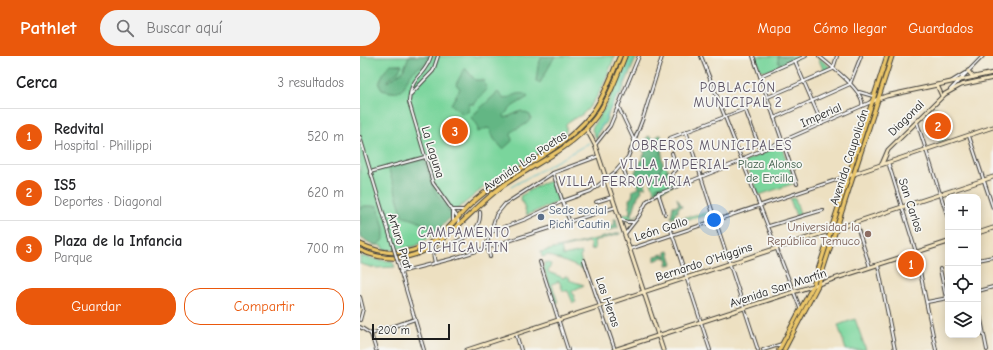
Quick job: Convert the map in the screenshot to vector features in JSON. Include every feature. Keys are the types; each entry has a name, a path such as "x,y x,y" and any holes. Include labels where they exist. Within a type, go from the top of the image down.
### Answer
{"main road":[{"name":"Avenida Los Poetas","path":"360,242 366,246 387,252 413,250 432,242 451,226 467,208 495,185 567,139 591,115 603,94 620,56"},
{"name":"Avenida Los Poetas","path":"360,250 366,253 393,257 415,254 435,245 457,228 495,192 560,151 586,128 607,99 625,56"},
{"name":"Avenida Caupolicán","path":"779,350 813,286 887,56"},
{"name":"Avenida Caupolicán","path":"784,350 818,285 892,56"},
{"path":"968,71 973,77"},
{"path":"871,102 886,96 993,73"},
{"path":"950,90 993,78"},
{"path":"937,84 942,96"},
{"name":"Diagonal","path":"882,164 888,150 916,121 950,90"},
{"path":"880,92 886,96"},
{"path":"591,115 586,128 599,156 663,350"},
{"name":"León Gallo","path":"848,176 993,127"},
{"name":"Bernardo O'Higgins","path":"467,350 993,176"},
{"path":"840,179 846,183"},
{"path":"981,232 993,228"},
{"name":"Avenida San Martín","path":"615,350 945,243"}],"street":[{"name":"La Laguna","path":"431,56 429,63 413,82 410,96 411,110 436,189 458,218"},
{"path":"410,96 414,88 433,71 438,56"},
{"path":"595,145 608,131 639,56"},
{"path":"701,56 801,309"},
{"path":"754,56 797,184"},
{"path":"760,76 806,56"},
{"path":"819,56 859,92 873,96"},
{"path":"767,97 833,69 837,56"},
{"path":"774,118 813,102 850,84 861,56"},
{"path":"950,90 983,56"},
{"path":"491,232 526,220 562,201 591,191 607,180 628,157 662,57"},
{"path":"795,61 822,124"},
{"path":"951,81 968,71"},
{"path":"859,92 863,102 861,107"},
{"name":"Imperial","path":"625,234 639,216 647,201 658,194 743,160 871,102"},
{"path":"618,106 634,140"},
{"path":"670,138 745,109 761,151"},
{"path":"916,121 945,209"},
{"path":"686,131 758,350"},
{"path":"969,136 993,208"},
{"name":"Arturo Prat","path":"360,137 424,350"},
{"path":"672,153 677,169 672,174 677,186"},
{"path":"370,172 425,156"},
{"path":"490,257 487,247 491,232 496,215 505,204 553,173 599,156"},
{"name":"San Carlos","path":"888,162 916,252 936,350"},
{"path":"622,164 628,184"},
{"path":"553,173 570,223"},
{"name":"León Gallo","path":"630,249 848,176"},
{"path":"658,194 665,214"},
{"path":"596,202 613,197"},
{"path":"400,272 570,223 616,207"},
{"path":"451,226 453,216 451,209 460,211 467,208"},
{"path":"769,226 823,210"},
{"path":"434,263 433,253 470,234 481,217 480,212"},
{"path":"457,228 458,218"},
{"path":"620,219 627,222 634,221"},
{"path":"856,222 870,267"},
{"path":"670,227 710,350"},
{"path":"981,259 993,257"},
{"name":"Las Heras","path":"584,260 615,350"},
{"path":"540,262 568,350"},
{"path":"878,264 895,350"},
{"path":"940,269 945,290"},
{"path":"981,290 993,287"},
{"path":"360,297 363,309 360,320"},
{"path":"927,302 945,298"},
{"path":"370,334 415,319"},
{"path":"981,320 987,350"},
{"path":"360,327 370,334 376,350"},
{"path":"516,334 521,350"},
{"path":"763,350 783,343"}],"green space":[{"path":"360,56 615,56 595,100 584,113 570,120 566,124 566,131 559,141 494,179 460,207 436,233 416,246 392,250 384,249 383,246 373,245 360,236"},
{"path":"409,56 429,56 425,63 410,76 401,91 391,92 382,90 379,85 382,76 387,69 391,64 402,65 398,72 388,79 387,82 403,71"},
{"path":"542,56 555,56 540,83 536,81 538,66"},
{"path":"628,56 637,56 620,96 618,95 610,109 606,122 598,132 597,140 592,130 593,126 607,104"},
{"path":"755,56 802,56 768,71 760,70"},
{"path":"778,56 791,56 788,61 780,64 778,61"},
{"path":"817,56 831,68 824,71"},
{"path":"465,68 475,80 483,80 487,89 474,104 469,104 469,111 463,114 451,104 460,89 456,84"},
{"path":"498,92 504,99 517,94 523,94 528,97 513,106 504,115 505,118 521,111 530,115 531,118 526,124 511,133 512,141 503,149 494,139 490,129 487,128 478,132 477,124 471,118"},
{"path":"936,106 947,139 939,142 929,112"},
{"path":"661,135 663,145 661,147 663,164 658,175 661,176 662,179 658,182 656,179 651,179 650,175 646,180 645,188 641,187 642,191 638,196 632,215 630,215 629,199 632,197 633,190 639,188 635,172 645,153 642,149 648,136 654,139"},
{"name":"Plaza Alonso de Ercilla","path":"781,145 795,183 759,195 745,161"},
{"path":"423,158 434,190 452,216 434,234 428,227 420,222 403,217 388,167"},
{"path":"665,165 668,169 665,171 669,178 669,184 667,186 658,186 655,193 649,176 658,176 661,167"},
{"path":"668,169 669,174 672,175 673,186 657,192 656,187 667,186 669,184 669,178 665,171"},
{"path":"551,181 554,193 556,193 560,201 527,215 520,196 541,184"},
{"path":"677,198 682,206 678,208 678,212 675,213 675,217 671,218 673,206 679,205"},
{"path":"795,198 800,214 796,216 790,199"},
{"path":"364,206 378,206 384,228 384,239 377,245 368,242 360,236 360,208"},
{"path":"708,212 711,215 671,222 672,220"},
{"path":"630,213 632,218 639,214 631,220 621,216"},
{"path":"614,219 616,219 618,228 607,231 609,226 614,225"},
{"path":"620,233 594,241 595,249 590,250 591,245 588,242 561,248 563,256 581,252 582,255 580,256 583,269 548,255 542,257 541,252"},
{"path":"669,251 673,264 667,265 668,259 663,257 655,261 655,256 663,254 666,257 666,252"},
{"path":"360,256 392,261 395,267 375,268 360,264"},
{"path":"545,262 551,264 548,272 564,278 565,276 570,278 569,280 584,285 572,291 576,302 573,303 568,291 563,291 559,281 552,284 558,303 556,304 543,267"},
{"path":"855,319 866,350 846,350 838,325"}],"waterway":[{"path":"596,135 621,89 634,56"},
{"path":"511,187 589,143"}],"place":[{"name":"IS5","path":"938,126"},
{"name":"Plaza de la Infancia","path":"455,131"},
{"name":"Sede social Pichi Cautin","path":"541,217"},
{"name":"Universidad la República Temuco","path":"868,234"},
{"name":"Redvital","path":"911,264"}],"district":[{"name":"POBLACIÓN MUNICIPAL 2","path":"738,94"},
{"name":"OBREROS MUNICIPALES","path":"712,145"},
{"name":"VILLA IMPERIAL","path":"675,164"},
{"name":"VILLA FERROVIARIA","path":"625,181"},
{"name":"CAMPAMENTO PICHICAUTIN","path":"464,240"}]}
